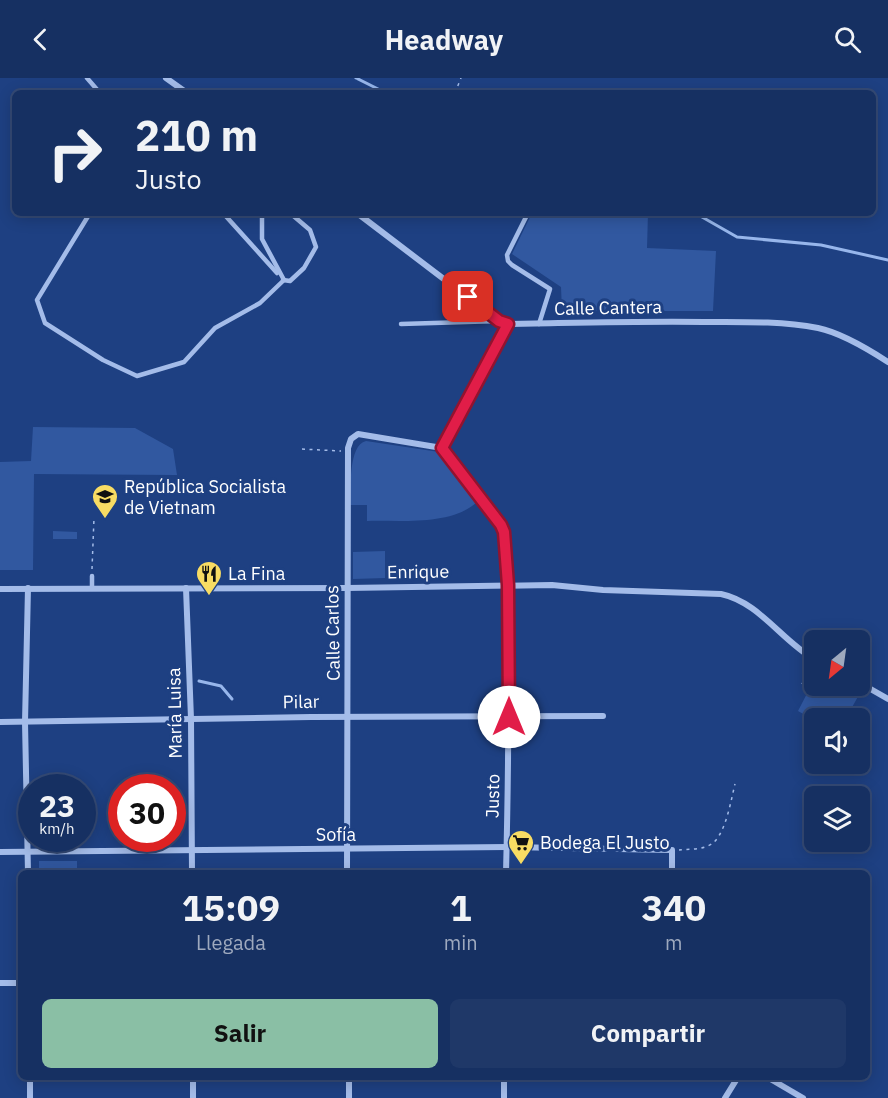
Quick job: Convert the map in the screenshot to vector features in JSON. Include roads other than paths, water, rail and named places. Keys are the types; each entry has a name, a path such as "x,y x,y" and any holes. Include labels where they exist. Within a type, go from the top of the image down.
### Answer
{"street":[{"path":"166,78 184,90"},
{"name":"Calle Cantera","path":"361,216 499,321 508,324 627,321 787,324 832,332 888,362"},
{"path":"442,448 508,324"},
{"name":"Calle Carlos","path":"347,870 348,452 351,439 358,434 442,448"},
{"name":"Justo","path":"442,448 501,525 505,540 508,585 509,717 506,870"},
{"name":"Enrique","path":"0,589 552,585 603,590 680,592 730,596 749,606 804,652"},
{"path":"27,774 28,588"},
{"name":"María Luisa","path":"186,588 191,719 192,870"},
{"path":"870,689 888,699"},
{"name":"Pilar","path":"0,722 603,716"},
{"name":"Sofía","path":"96,851 507,847 672,850 672,870"},
{"name":"Sofía","path":"0,852 18,851"},
{"path":"28,852 28,870"},
{"path":"0,984 18,983"},
{"path":"30,1080 30,1098"},
{"path":"193,1080 193,1098"},
{"path":"349,1080 349,1098"},
{"path":"504,1080 504,1098"},
{"path":"725,1098 736,1080"},
{"path":"773,1080 803,1098"}],"lane":[{"path":"87,78 97,90"},
{"path":"88,216 37,300 45,322 103,360 138,376 184,362 215,328 260,303 284,280"},
{"path":"226,216 284,280 290,281 304,268 316,247 310,230 294,216"},
{"path":"262,216 262,239 284,280"},
{"path":"526,216 507,255 512,266 550,289 539,324"},
{"path":"401,324 499,321"},
{"path":"92,576 92,588"}],"waterway":[{"path":"356,78 380,90"},
{"path":"700,216 737,237 821,245 888,260"},
{"path":"199,681 221,686 232,699"}],"place":[{"name":"República Socialista de Vietnam","path":"105,520"},
{"name":"La Fina","path":"209,597"},
{"name":"Bodega El Justo","path":"521,866"}]}
